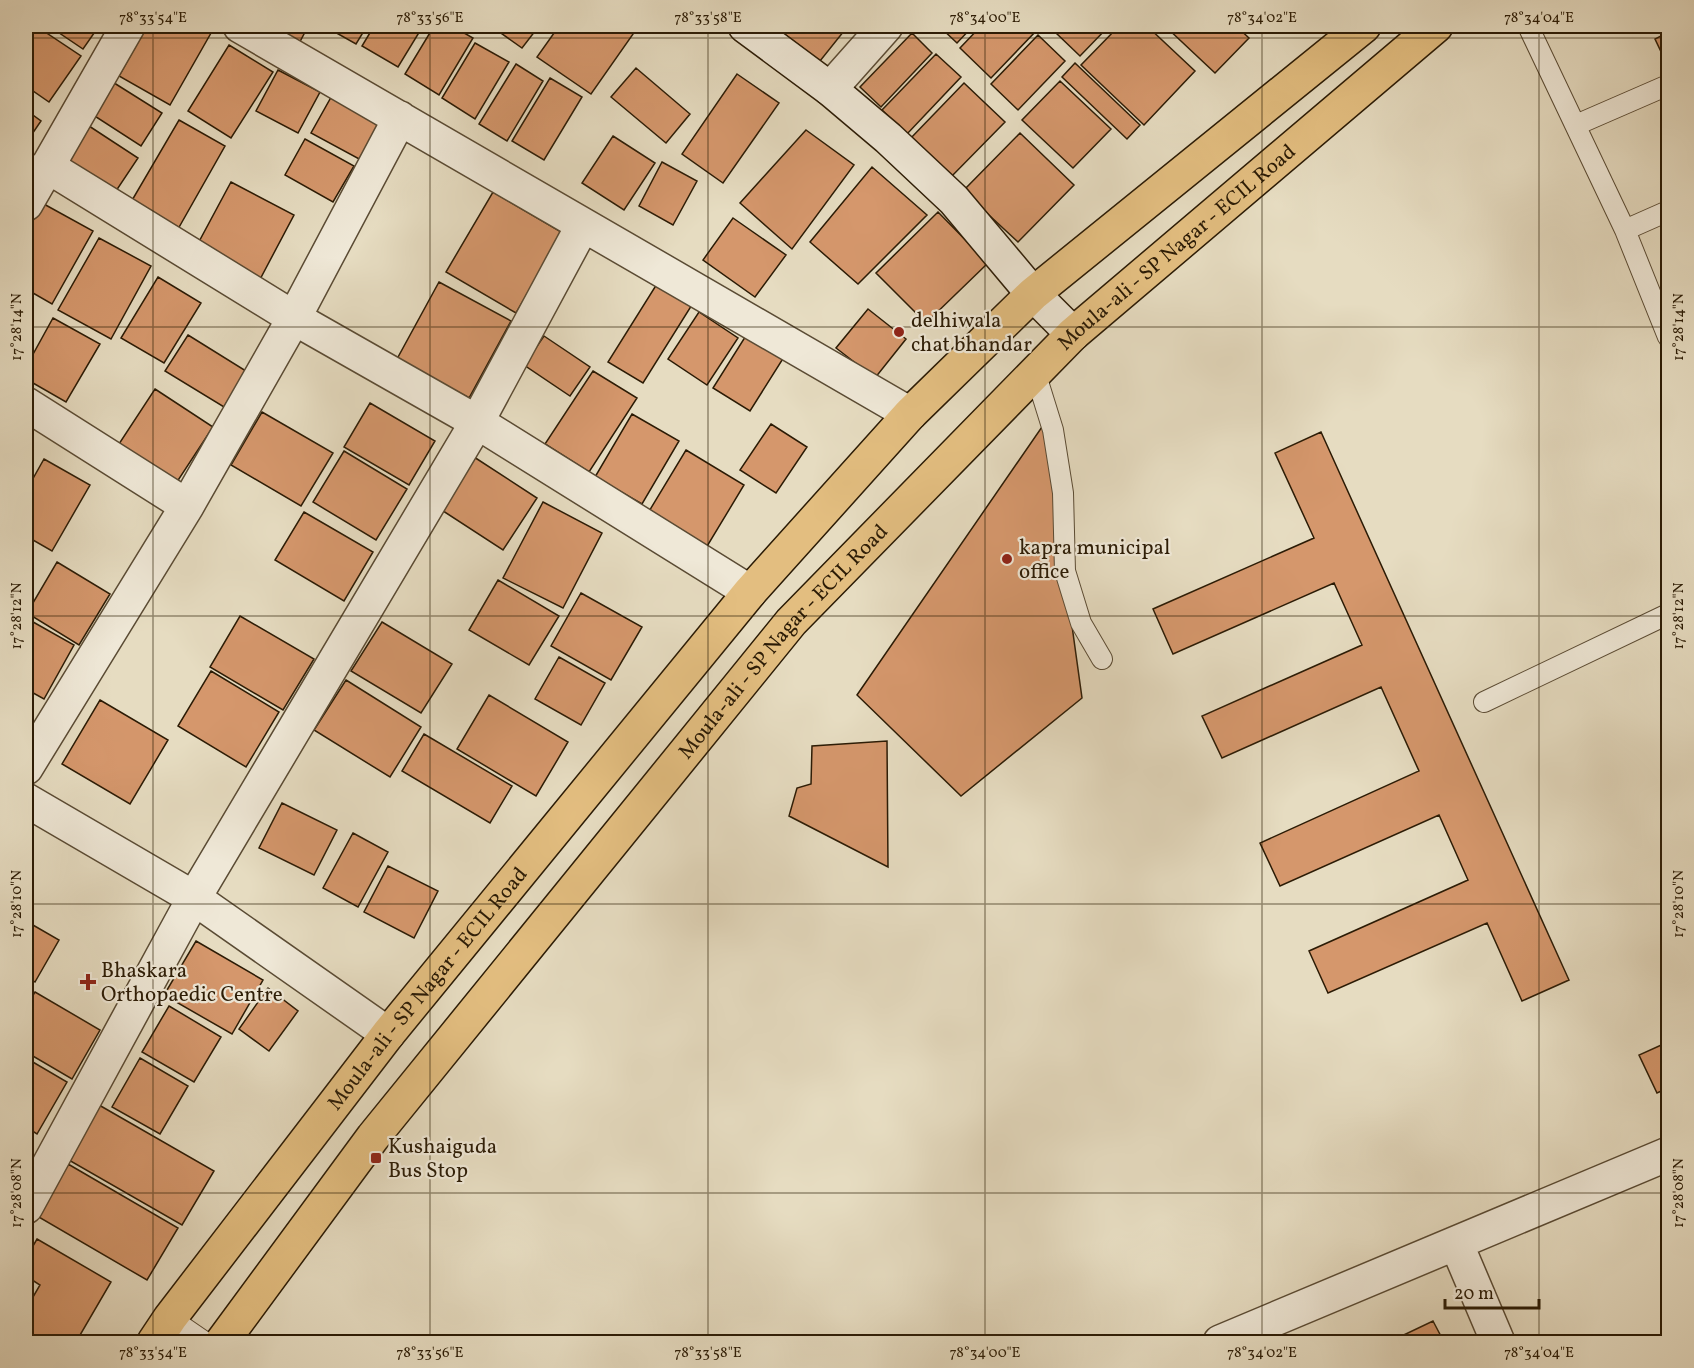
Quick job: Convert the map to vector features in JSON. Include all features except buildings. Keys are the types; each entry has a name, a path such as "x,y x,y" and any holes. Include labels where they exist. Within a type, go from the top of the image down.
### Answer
{"main road":[{"name":"Moula-ali - SP Nagar - ECIL Road","path":"162,1330 388,1034 750,592 910,414 1033,294 1365,26"},
{"name":"Moula-ali - SP Nagar - ECIL Road","path":"222,1342 373,1137 791,622 1073,334 1436,26"}],"street":[{"path":"26,204 128,26"},
{"path":"240,26 910,414"},
{"path":"746,26 830,89 888,138 954,200 1033,294 1073,334"},
{"path":"830,89 886,26"},
{"path":"26,768 187,506 294,318 400,117"},
{"path":"47,166 294,318 477,422 750,592"},
{"path":"26,1206 194,898 477,422 583,225"},
{"path":"26,404 187,506"},
{"path":"26,800 194,898 388,1034"},
{"path":"1220,1342 1668,1154"},
{"path":"1456,1244 1498,1342"}],"lane":[{"path":"1528,26 1625,230 1668,337"},
{"path":"1576,125 1668,85"},
{"path":"1625,230 1668,211"},
{"path":"1035,372 1053,430 1063,493 1065,571 1081,623 1102,659"},
{"path":"1484,702 1668,614"},
{"path":"162,1330 205,1342"}],"place":[{"name":"delhiwala chat bhandar","path":"899,332"},
{"name":"kapra municipal office","path":"1007,559"},
{"name":"Bhaskara Orthopaedic Centre","path":"88,982"},
{"name":"Kushaiguda Bus Stop","path":"376,1158"}]}
